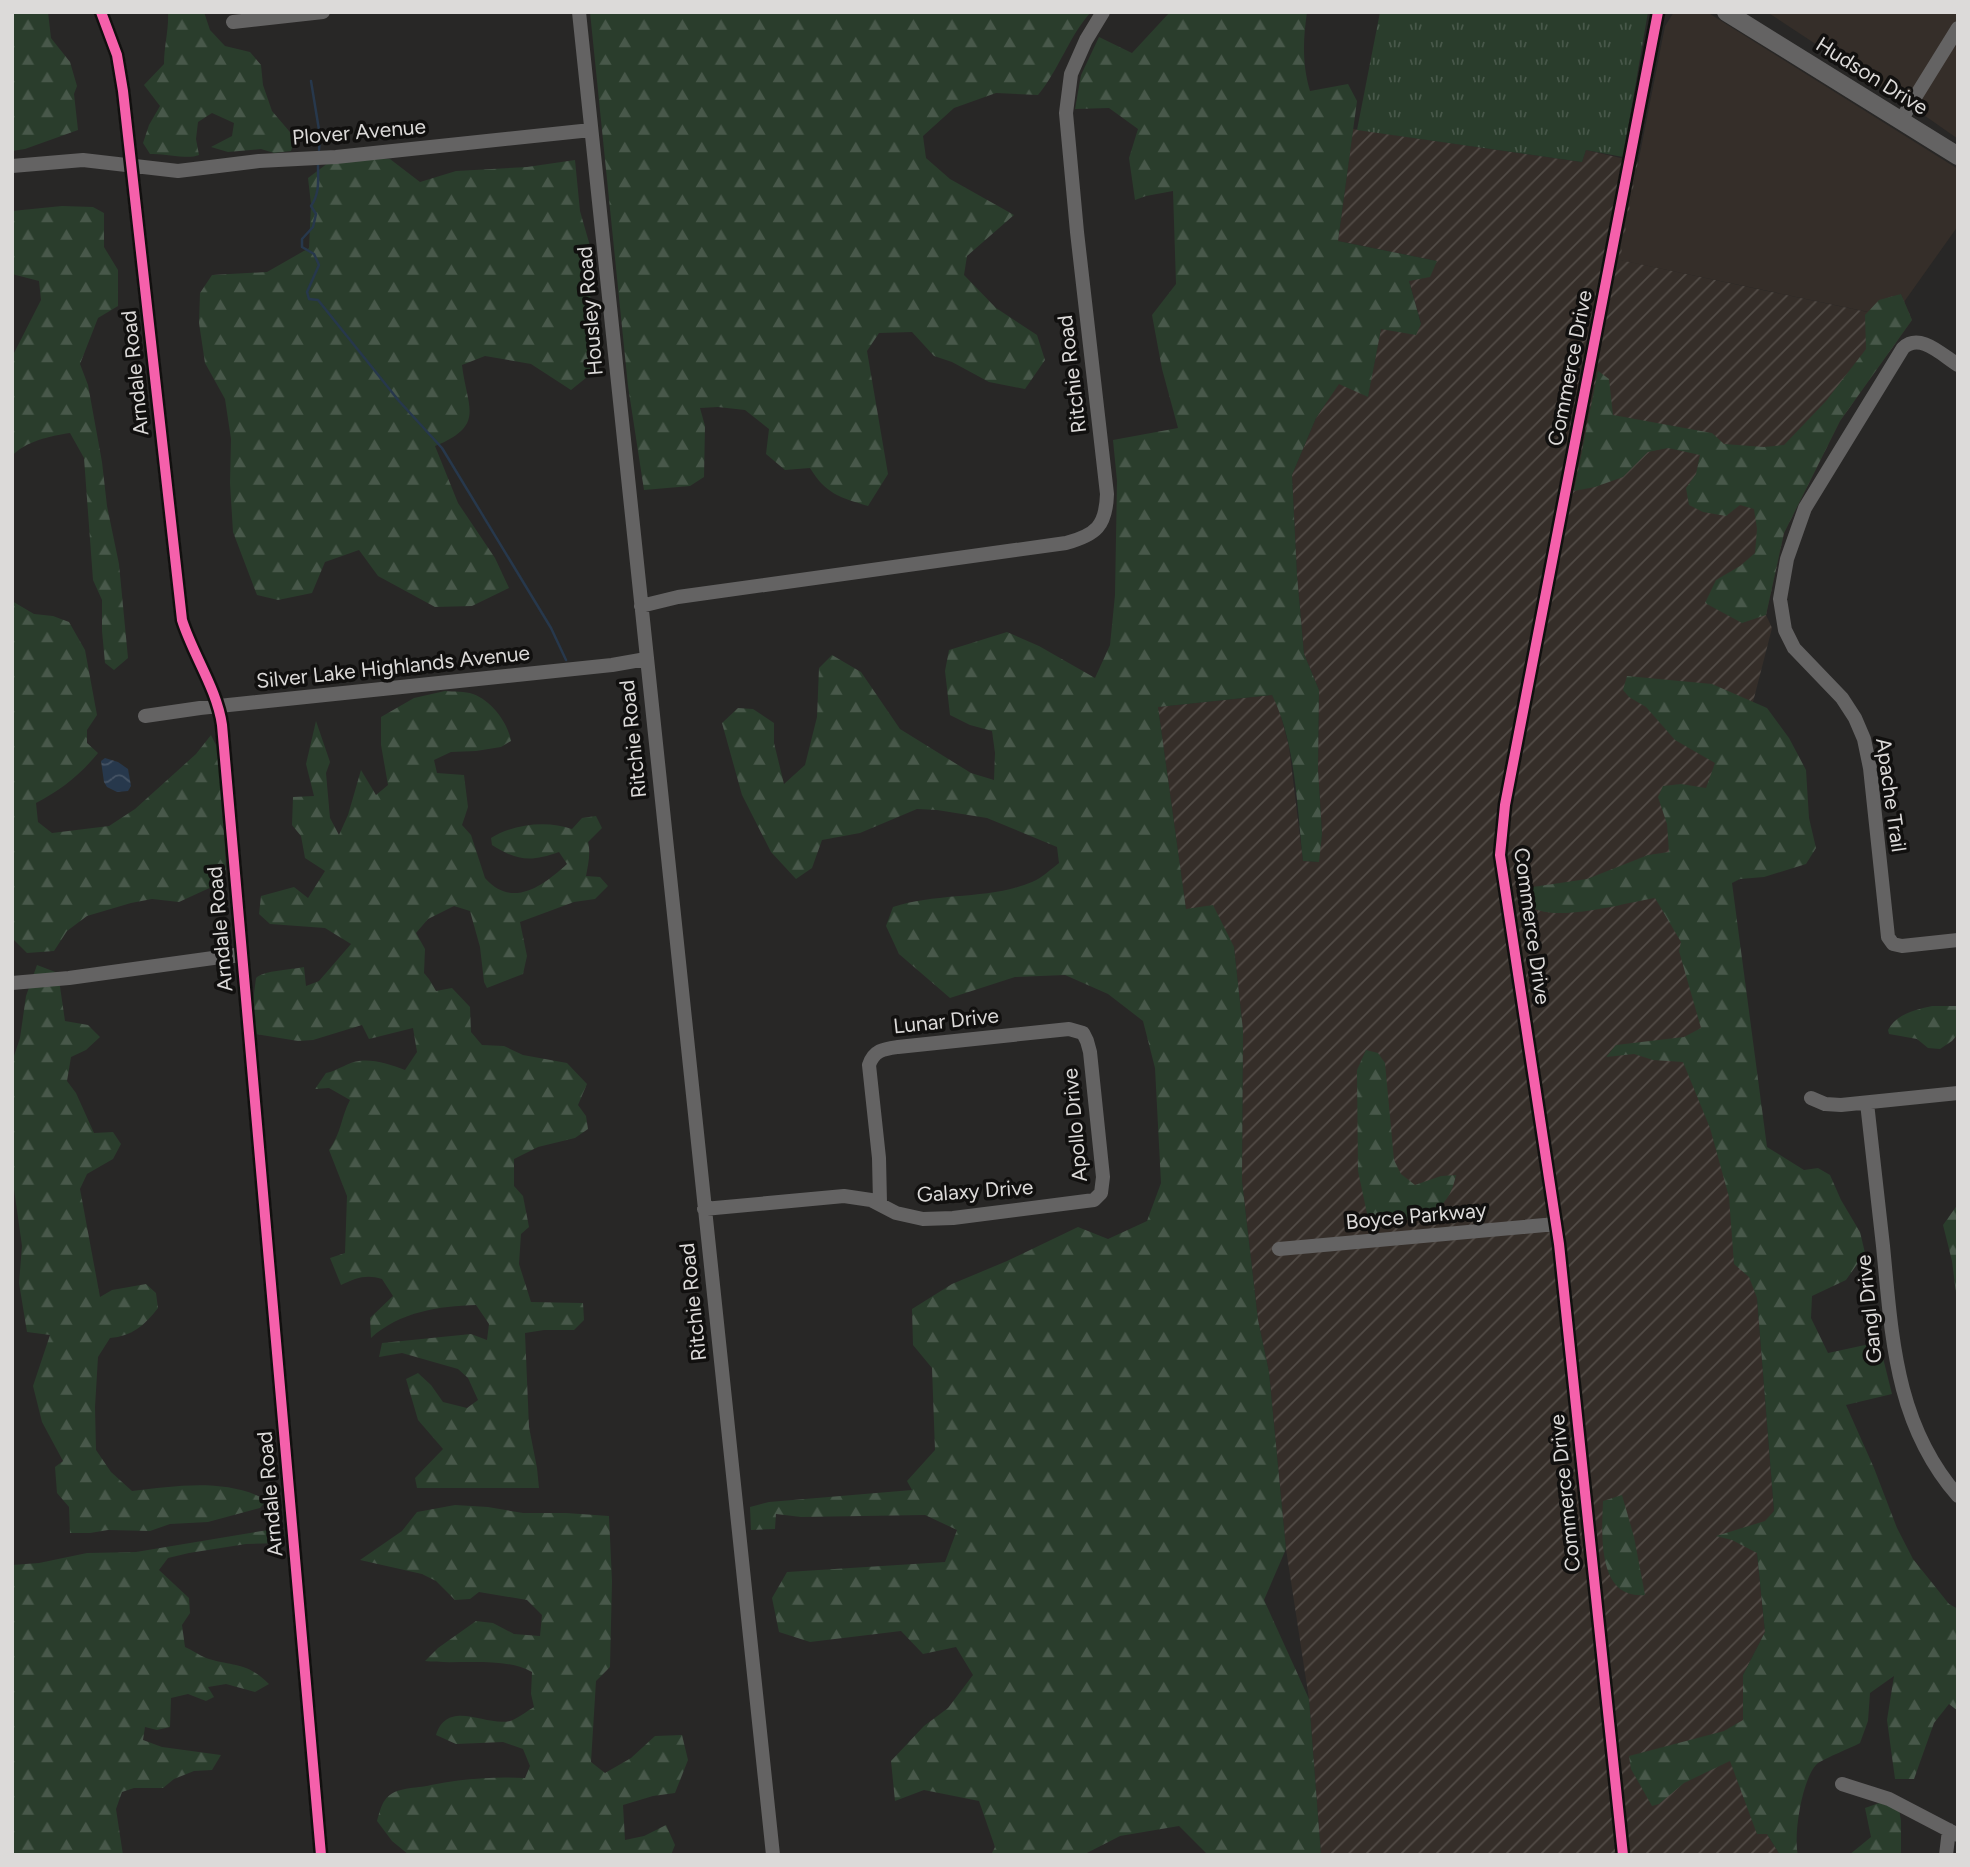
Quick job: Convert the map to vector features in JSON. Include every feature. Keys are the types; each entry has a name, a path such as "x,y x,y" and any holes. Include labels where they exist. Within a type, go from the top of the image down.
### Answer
{"main road":[{"name":"Hudson Drive","path":"1726,12 1958,156"}],"street":[{"name":"Arndale Road","path":"101,12 112,38 121,72 181,611 189,642 218,706 222,725 321,1855"},
{"path":"233,22 323,12"},
{"name":"Housley Road","path":"579,12 641,606"},
{"name":"Ritchie Road","path":"773,1855 641,606 678,597 1066,543 1085,537 1098,528 1105,517 1107,494 1066,113 1071,74 1086,40 1103,12"},
{"name":"Commerce Drive","path":"1623,1855 1556,1224 1502,879 1501,833 1658,12"},
{"path":"1900,120 1958,28"},
{"name":"Plover Avenue","path":"12,166 69,160 178,171 591,130"},
{"name":"Apache Trail","path":"1957,940 1902,946 1894,944 1888,937 1870,768 1864,739 1842,698 1794,648 1785,630 1780,609 1787,559 1805,508 1901,351 1907,344 1920,342 1958,365"},
{"name":"Silver Lake Highlands Avenue","path":"145,716 612,665 646,659"},
{"path":"12,983 69,978 242,954"},
{"name":"Lunar Drive","path":"880,1203 879,1158 869,1065 871,1058 880,1050 1069,1029 1077,1029 1084,1036"},
{"name":"Apollo Drive","path":"1084,1036 1090,1052 1103,1177 1101,1193 1086,1203"},
{"path":"1811,1098 1825,1104 1867,1103 1958,1093"},
{"name":"Gangl Drive","path":"1867,1103 1900,1386 1919,1437 1958,1496"},
{"name":"Galaxy Drive","path":"704,1209 844,1196 880,1203 896,1213 923,1219 1086,1203"},
{"name":"Boyce Parkway","path":"1279,1249 1556,1224"},
{"path":"1842,1784 1889,1799 1954,1833 1945,1855"}],"shaded area":[{"path":"1674,12 1707,12 1958,169 1958,226 1904,302 1901,294 1868,312 1619,260 1665,26"},
{"path":"1767,12 1958,12 1958,139 1931,120"},
{"path":"1353,129 1582,162 1586,150 1638,162 1620,260 1867,312 1879,300 1901,294 1912,320 1840,421 1784,533 1766,615 1772,628 1753,702 1703,802 1757,1298 1774,1511 1766,1521 1757,1553 1765,1632 1743,1675 1743,1720 1767,1834 1780,1855 1321,1855 1309,1699 1286,1549 1269,1372 1258,1320 1242,1181 1243,1030 1234,947 1186,910 1158,707 1272,695 1279,708 1289,747 1303,861 1318,862 1322,834 1318,769 1319,690 1304,654 1292,475 1316,418 1339,383 1368,396 1381,328 1421,323 1409,281 1437,261 1338,241"}],"green space":[{"path":"12,12 48,12 51,38 70,62 77,86 74,94 78,130 12,151"},
{"path":"168,12 204,12 210,30 225,46 250,52 261,65 263,85 272,111 295,138 291,151 274,153 261,149 228,152 211,147 232,136 234,123 212,113 198,122 196,139 199,155 189,157 150,154 143,143 160,106 144,85 164,64"},
{"path":"590,12 1091,12 1038,95 996,93 954,108 923,136 926,158 950,179 1014,215 967,256 964,275 996,308 1037,335 1045,360 1025,389 989,382 952,362 934,356 912,332 879,333 867,351 888,474 868,506 834,493 822,484 810,468 785,470 766,454 769,429 745,410 718,407 700,408 705,426 704,477 690,486 644,490 628,386"},
{"path":"1170,12 1307,12 1304,52 1310,91 1348,84 1357,101 1338,241 1437,261 1430,277 1409,281 1421,324 1416,335 1381,329 1368,397 1339,384 1316,418 1292,475 1304,654 1319,690 1318,769 1322,834 1319,862 1303,861 1291,755 1272,695 1158,707 1186,909 1213,905 1234,947 1243,1030 1242,1181 1258,1320 1269,1372 1286,1549 1264,1600 1309,1699 1321,1855 1208,1855 1179,1826 1120,1836 1083,1855 991,1855 995,1847 979,1801 924,1790 895,1801 891,1761 924,1726 948,1708 973,1675 956,1647 923,1654 901,1631 810,1642 779,1632 772,1598 787,1572 945,1562 957,1530 925,1515 801,1517 776,1514 775,1529 751,1530 750,1507 769,1502 912,1490 907,1481 935,1450 932,1368 913,1345 912,1309 952,1284 1078,1227 1108,1239 1147,1221 1161,1183 1155,1068 1143,1021 1108,994 1065,975 1015,977 950,998 899,954 886,926 893,907 928,899 1016,888 1032,882 1059,863 1057,847 987,818 917,809 860,833 822,840 812,868 796,879 771,852 742,795 722,723 738,708 753,709 774,723 774,743 784,784 805,765 817,717 819,668 832,655 861,672 900,729 971,773 994,780 995,753 992,731 970,725 950,715 945,671 949,650 1007,632 1039,646 1095,678 1110,645 1115,595 1117,481 1113,440 1178,428 1162,369 1152,315 1176,284 1173,191 1135,200 1129,158 1138,129 1109,108 1075,109 1081,75 1099,37 1132,53"},
{"path":"1380,12 1648,12 1623,157 1586,150 1582,162 1357,130"},
{"path":"336,157 390,159 420,182 456,171 527,167 575,160 580,211 590,246 590,295 602,365 571,390 531,364 485,356 462,365 470,414 461,431 435,446 458,503 495,558 509,588 472,606 435,607 378,576 359,550 325,562 312,593 278,600 257,595 233,532 231,439 225,399 205,363 199,323 200,293 212,275 267,272 309,248 311,204 308,178"},
{"path":"62,206 93,207 104,213 104,247 118,270 118,306 98,318 80,364 88,385 119,564 128,658 114,670 105,663 102,600 93,580 84,458 70,433 31,443 12,456 12,357 41,300 39,281 12,274 12,211"},
{"path":"1901,294 1912,320 1840,421 1784,533 1766,615 1742,623 1705,603 1716,580 1740,566 1755,553 1757,529 1754,509 1740,505 1726,516 1703,512 1689,505 1686,488 1696,474 1700,455 1668,448 1648,452 1623,477 1574,491 1598,371 1609,379 1613,415 1712,433 1724,444 1764,447 1784,445 1826,401 1866,349 1865,315 1879,300"},
{"path":"12,601 34,614 53,616 69,622 85,650 97,715 87,730 87,743 98,753 69,782 36,803 38,822 52,833 109,826 135,809 196,754 211,735 218,749 226,872 216,885 179,902 152,899 87,916 67,931 54,951 27,953 12,938"},
{"path":"1627,676 1712,684 1767,708 1789,738 1806,770 1809,818 1816,848 1806,864 1764,877 1740,879 1732,883 1767,1147 1804,1170 1818,1168 1830,1175 1860,1232 1865,1253 1846,1280 1812,1296 1811,1318 1828,1353 1879,1342 1892,1394 1846,1405 1897,1528 1913,1559 1949,1604 1958,1609 1958,1711 1949,1704 1934,1723 1914,1779 1895,1779 1887,1720 1894,1676 1870,1693 1868,1721 1860,1743 1819,1763 1811,1772 1800,1809 1798,1855 1780,1855 1767,1834 1757,1834 1730,1761 1684,1783 1659,1804 1652,1806 1631,1769 1629,1756 1724,1731 1743,1720 1743,1675 1765,1632 1757,1553 1732,1540 1716,1536 1765,1521 1774,1511 1757,1298 1749,1277 1734,1264 1729,1197 1710,1128 1683,1062 1653,1060 1634,1054 1606,1057 1616,1045 1684,1037 1701,1028 1679,951 1681,942 1655,898 1573,913 1557,913 1531,907 1519,889 1587,879 1648,855 1669,852 1667,824 1658,797 1663,786 1681,784 1706,788 1715,763 1675,740 1646,707 1629,697 1623,690"},
{"path":"445,691 467,692 487,702 503,720 511,741 501,747 451,752 434,760 437,773 464,775 468,807 462,825 471,835 485,878 495,887 506,892 527,891 548,880 567,864 559,852 532,858 509,854 492,845 491,838 500,833 541,824 572,829 582,818 596,816 602,828 588,842 586,876 600,877 608,886 595,899 574,902 520,922 527,956 523,974 487,988 470,911 454,906 428,919 416,933 425,949 424,973 436,991 452,988 470,1007 471,1032 482,1045 504,1046 523,1055 567,1063 587,1084 578,1105 586,1116 588,1129 575,1138 538,1147 514,1159 514,1186 523,1196 529,1227 521,1234 519,1264 531,1302 583,1303 584,1320 574,1330 525,1333 529,1427 539,1488 417,1488 415,1478 443,1449 418,1420 406,1379 418,1373 443,1402 467,1408 478,1400 468,1378 458,1369 402,1353 379,1357 382,1343 471,1334 487,1340 489,1324 476,1305 448,1307 407,1316 371,1338 370,1318 393,1296 382,1279 361,1278 341,1285 330,1258 345,1253 347,1196 329,1150 350,1100 329,1088 315,1089 326,1073 355,1062 376,1062 405,1070 417,1052 413,1028 369,1039 362,1025 313,1040 298,1041 249,1033 256,978 271,972 304,967 306,986 319,981 351,944 325,928 270,924 259,914 261,896 294,887 308,898 325,871 305,858 301,836 292,825 293,797 314,796 306,764 316,721 330,762 326,773 330,818 339,835 348,815 361,770 376,795 388,785 381,745 381,717 414,698"},
{"path":"37,965 58,973 65,1021 88,1025 100,1037 86,1050 71,1057 67,1081 76,1093 94,1133 113,1132 121,1144 113,1159 87,1174 80,1189 100,1297 112,1290 146,1284 156,1293 158,1308 137,1329 110,1338 98,1357 96,1450 111,1472 132,1491 218,1486 251,1493 267,1500 260,1508 208,1522 170,1524 150,1531 70,1533 69,1507 57,1493 55,1467 63,1461 42,1422 33,1386 50,1335 27,1332 19,1283 22,1246 12,1175 12,1062 20,1038 26,996"},
{"path":"1932,1006 1958,1006 1958,1034 1940,1049 1928,1048 1917,1039 1889,1034 1891,1025 1901,1016"},
{"path":"1366,1050 1378,1053 1385,1063 1394,1160 1401,1174 1415,1185 1441,1176 1456,1175 1444,1203 1424,1216 1369,1223 1358,1171 1357,1070"},
{"path":"1958,1204 1958,1309 1952,1261 1943,1225"},
{"path":"1622,1495 1634,1537 1645,1595 1629,1594 1618,1587 1605,1562 1603,1501"},
{"path":"455,1505 523,1513 609,1516 612,1581 610,1667 596,1681 591,1762 605,1773 631,1758 655,1736 682,1735 688,1760 675,1793 623,1805 625,1840 644,1836 666,1825 675,1845 671,1855 409,1855 392,1841 377,1821 385,1800 394,1792 466,1780 525,1778 530,1766 523,1749 503,1742 456,1744 436,1735 442,1724 449,1718 458,1716 500,1722 519,1717 534,1707 531,1694 532,1672 508,1664 425,1661 438,1648 476,1621 493,1623 514,1634 540,1636 542,1615 527,1600 479,1592 470,1599 455,1600 436,1581 422,1574 360,1560 402,1531 417,1512"},
{"path":"268,1530 283,1535 280,1543 246,1544 189,1553 168,1558 159,1570 189,1598 190,1613 182,1625 185,1647 206,1658 246,1668 269,1684 255,1692 226,1684 208,1687 214,1697 206,1701 188,1694 171,1698 170,1727 157,1730 145,1727 143,1740 162,1747 221,1755 212,1770 194,1771 174,1779 163,1788 134,1788 122,1792 116,1809 123,1855 12,1855 12,1565 39,1563 87,1553 136,1552"},
{"path":"1879,1803 1899,1809 1901,1855 1849,1855 1871,1837 1865,1808"}],"water":[{"path":"105,758 128,769 131,786 128,791 117,792 107,787 101,761"}],"waterway":[{"path":"311,81 320,136 319,150"},
{"path":"318,165 317,191 311,206 316,214 313,227 302,239 302,247 314,254 319,265 307,292 309,299 318,300 399,401 442,448 551,628 566,660"}],"cycle path":[{"path":"101,12 117,55 123,91 182,620 215,698 222,725 321,1855"},
{"path":"1623,1855 1559,1244 1500,855 1505,805 1658,12"}]}
